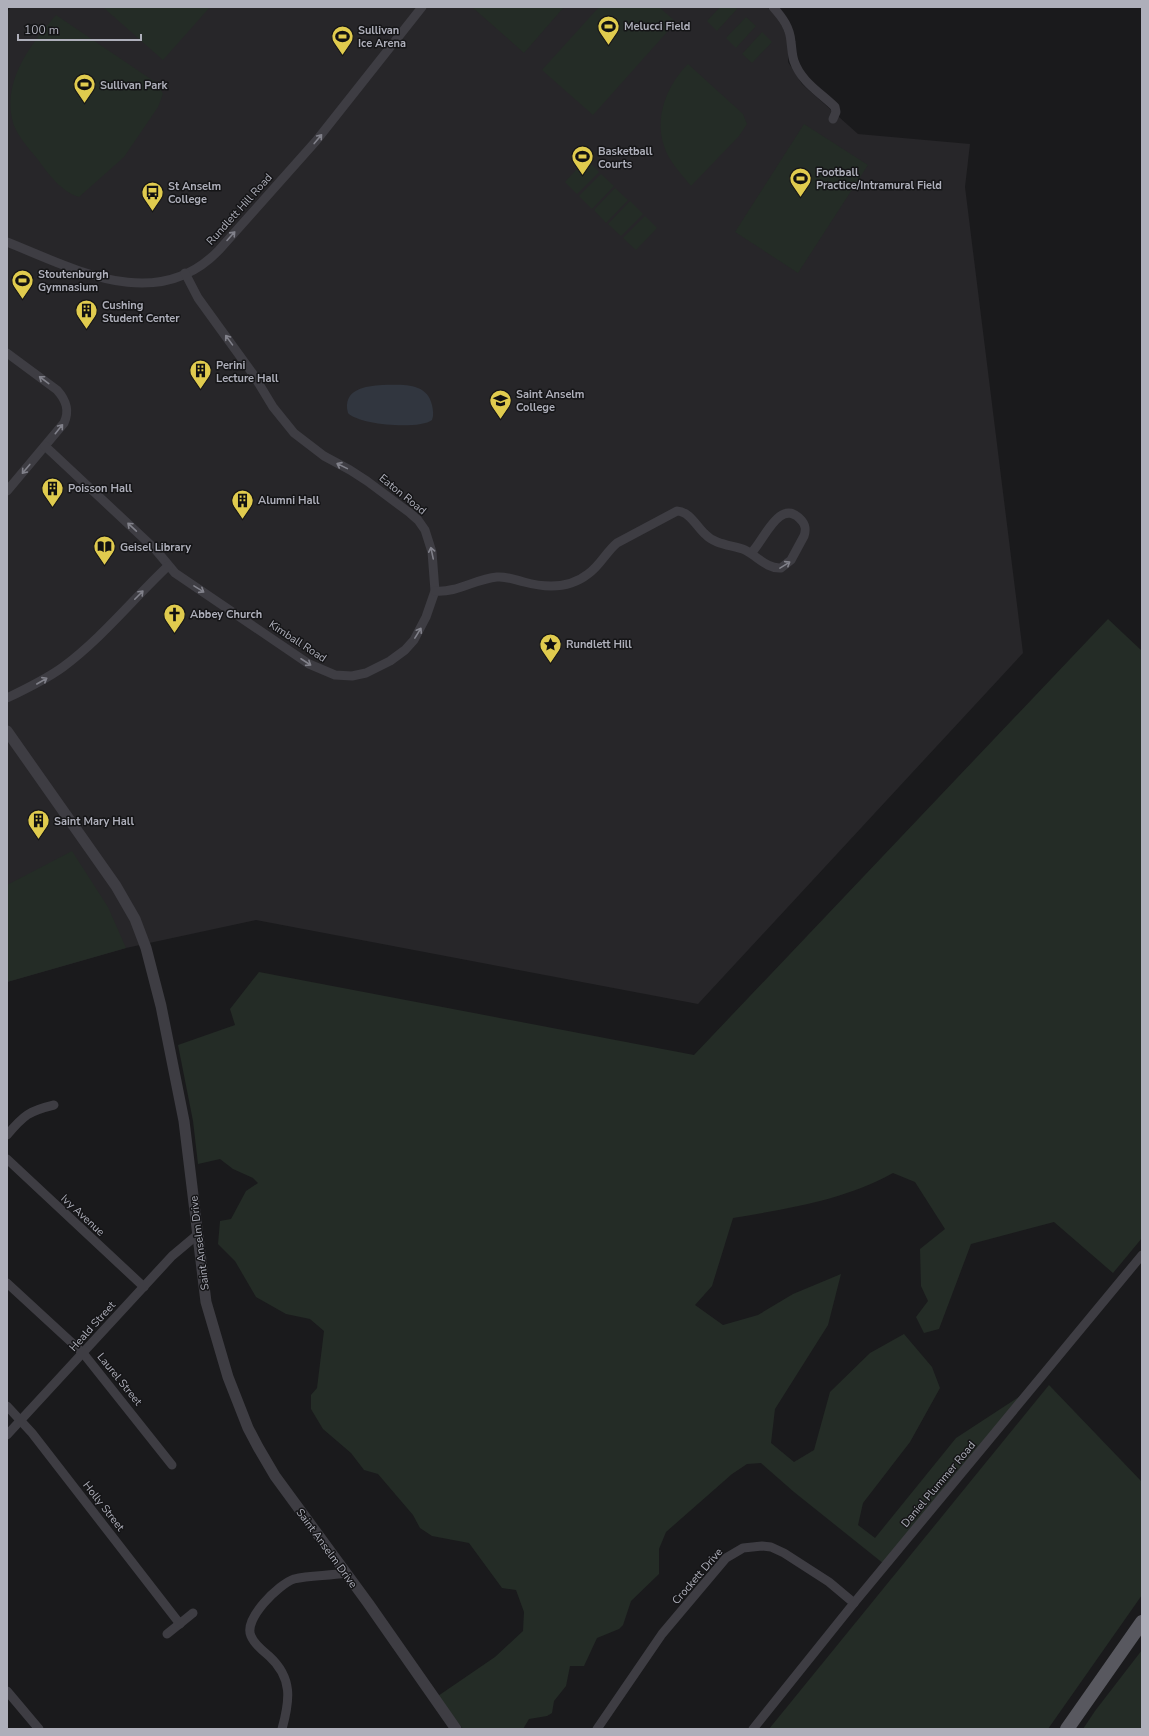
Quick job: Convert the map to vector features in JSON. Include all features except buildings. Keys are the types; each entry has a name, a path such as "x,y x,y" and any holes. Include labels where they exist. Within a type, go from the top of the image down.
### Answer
{"main road":[{"path":"1067,1729 1142,1622"}],"street":[{"name":"Rundlett Hill Road","path":"7,242 92,275 118,281 142,284 162,283 204,264 219,250 316,141 422,7"},
{"path":"773,7 787,25 794,61 799,70 813,89 835,107 836,112 832,119"},
{"name":"Eaton Road","path":"185,273 198,298 253,374 273,407 294,433 324,456 364,479 410,513 422,525 432,552 435,591"},
{"path":"7,353 57,390 66,403 67,416 64,423 7,491"},
{"name":"Kimball Road","path":"45,446 155,548 168,566 183,580 216,600 309,664 335,675 352,676 366,673 380,667 397,656 408,646 419,632 435,591"},
{"path":"435,591 452,591 497,577 544,586 560,586 574,583 595,570 609,550 617,543 670,513 677,511 686,514 710,539 751,554 773,568 784,567 791,560 806,532 805,526 795,515 785,514 778,517 751,554"},
{"path":"7,698 41,681 67,664 99,636 168,566"},
{"name":"Saint Anselm Drive","path":"7,731 116,886 141,933 150,959 184,1121 203,1284 210,1321 228,1377 248,1428 275,1476 456,1729"},
{"path":"7,1135 29,1112 54,1105"},
{"name":"Ivy Avenue","path":"7,1159 144,1287"},
{"name":"Heald Street","path":"7,1435 179,1249 197,1235"},
{"name":"Daniel Plummer Road","path":"753,1729 854,1603 1142,1255"},
{"name":"Laurel Street","path":"7,1283 83,1353 172,1465"},
{"name":"Holly Street","path":"7,1406 21,1420 180,1624"},
{"name":"Crockett Drive","path":"597,1729 662,1634 726,1558 743,1548 762,1546 771,1547 784,1553 829,1582 854,1603"},
{"path":"282,1729 288,1699 286,1679 278,1664 250,1636 252,1621 257,1611 271,1596 289,1581 304,1577 345,1573"},
{"path":"167,1634 194,1613"},
{"path":"7,1691 39,1729"}],"shaded area":[{"name":"Saint Anselm College","path":"11,7 767,7 775,15 783,28 788,42 788,62 802,84 858,134 970,144 965,187 1023,653 698,1004 256,920 126,948 7,982 7,12"},
{"path":"106,7 210,7 163,60 105,9"},
{"path":"472,7 564,7 524,53"},
{"name":"Melucci Field","path":"599,7 659,7 676,22 593,115 542,70"},
{"path":"720,7 735,7 737,9 717,31 707,21"},
{"name":"Sullivan Park","path":"56,15 158,84 163,94 158,107 124,157 79,197 67,192 56,182 25,144 16,131 11,110 11,95 14,80 20,66 36,39"},
{"path":"746,17 756,26 736,48 726,38"},
{"path":"762,32 772,42 752,63 742,54"},
{"path":"688,64 743,114 747,124 739,136 691,186 677,170 670,159 664,147 661,134 662,109 666,97 679,74"},
{"name":"Football Practice/Intramural Field","path":"804,124 868,165 798,273 735,232"},
{"name":"Basketball Courts","path":"586,159 599,172 577,194 565,182"},
{"name":"Basketball Courts","path":"601,174 614,186 592,209 579,196"},
{"name":"Basketball Courts","path":"615,188 628,200 606,223 594,210"},
{"name":"Basketball Courts","path":"630,201 643,214 621,236 608,224"},
{"path":"645,216 657,228 636,250 623,238"},
{"path":"369,386 412,386 425,392 432,405 432,420 415,425 389,425 364,421 348,413 347,405 352,394 357,390"},
{"path":"1108,619 1142,651 1142,1238 1113,1273 1054,1222 971,1244 939,1329 924,1333 916,1317 928,1301 921,1286 920,1249 945,1229 915,1182 893,1173 875,1182 835,1197 794,1207 733,1218 712,1286 695,1305 723,1325 758,1315 793,1294 841,1274 828,1325 775,1409 771,1443 794,1462 814,1450 830,1392 870,1353 904,1334 932,1367 940,1388 910,1442 863,1503 858,1525 875,1538 956,1438 1034,1387 884,1564 794,1492 761,1463 747,1464 732,1474 666,1532 659,1549 659,1574 631,1601 623,1625 619,1629 597,1638 584,1666 570,1666 566,1686 554,1701 552,1713 547,1716 529,1719 523,1729 463,1729 438,1696 495,1657 523,1631 524,1612 516,1590 502,1588 469,1543 432,1536 420,1528 413,1515 378,1474 364,1470 351,1453 323,1429 311,1409 311,1395 317,1388 324,1331 310,1319 286,1314 256,1297 235,1261 218,1244 220,1221 231,1219 246,1191 258,1183 253,1178 233,1169 220,1159 198,1164 193,1121 178,1045 235,1025 230,1009 259,972 694,1055"},
{"path":"72,851 108,907 126,948 7,982 7,885"},
{"path":"1049,1385 1142,1482 1142,1595 1048,1729 769,1729"},
{"path":"1142,1650 1142,1729 1083,1729 1095,1711"}],"place":[{"name":"Melucci Field","path":"609,46"},
{"name":"Sullivan Ice Arena","path":"343,56"},
{"name":"Sullivan Park","path":"84,104"},
{"name":"Basketball Courts","path":"582,176"},
{"name":"Football Practice/Intramural Field","path":"801,198"},
{"name":"St Anselm College","path":"152,212"},
{"name":"Stoutenburgh Gymnasium","path":"23,300"},
{"name":"Cushing Student Center","path":"87,330"},
{"name":"Perini Lecture Hall","path":"201,390"},
{"name":"Saint Anselm College","path":"500,420"},
{"name":"Poisson Hall","path":"52,508"},
{"name":"Alumni Hall","path":"242,520"},
{"name":"Geisel Library","path":"104,566"},
{"name":"Abbey Church","path":"174,634"},
{"name":"Rundlett Hill","path":"551,664"},
{"name":"Saint Mary Hall","path":"38,840"}]}
